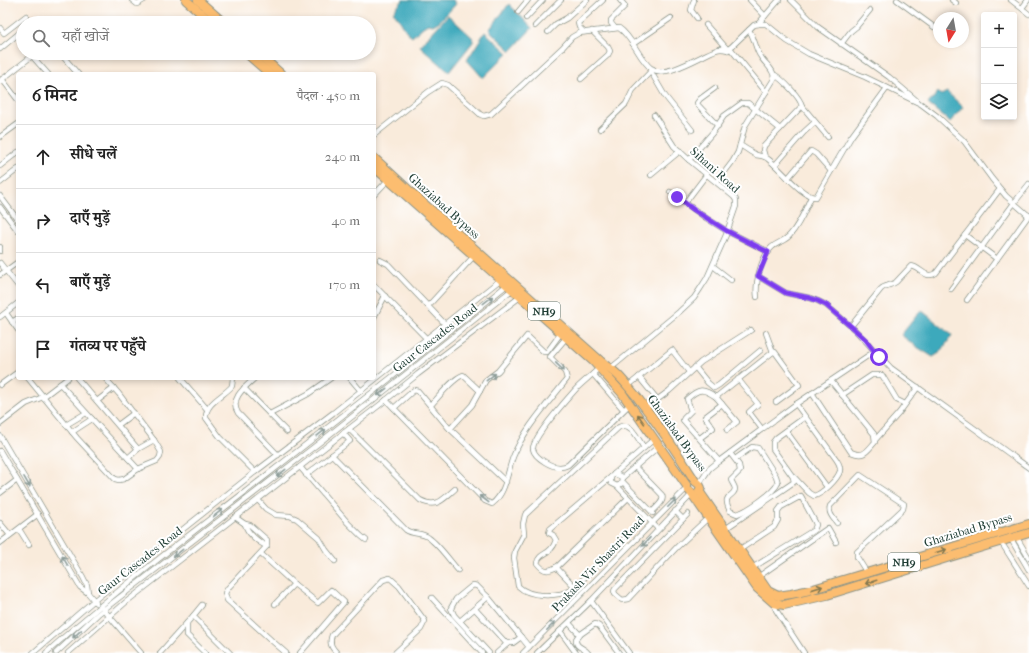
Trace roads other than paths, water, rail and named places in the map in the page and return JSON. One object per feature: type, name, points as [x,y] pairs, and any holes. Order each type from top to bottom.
[{"type":"highway","points":[[186,0],[204,16]]},
{"type":"highway","points":[[198,0],[216,16]]},
{"type":"highway","points":[[254,60],[268,72]]},
{"type":"highway","points":[[266,60],[279,72]]},
{"type":"highway","name":"Ghaziabad Bypass","points":[[376,160],[512,286],[611,368],[628,386],[646,408],[669,441],[709,517],[757,588],[774,603],[784,605],[838,592],[1029,533]]},
{"type":"highway","name":"Ghaziabad Bypass","points":[[376,169],[500,280],[512,286],[520,297],[599,368],[622,393],[626,406],[693,487],[725,529],[768,591],[778,596],[791,594],[847,579],[1029,524]]},
{"type":"highway","points":[[847,579],[850,588]]},
{"type":"highway","points":[[835,582],[838,592]]},
{"type":"street","points":[[132,0],[138,4],[144,0]]},
{"type":"street","points":[[518,12],[528,0]]},
{"type":"street","points":[[526,18],[543,0]]},
{"type":"street","points":[[535,26],[561,0]]},
{"type":"street","points":[[548,32],[556,24],[567,18],[587,0]]},
{"type":"street","points":[[584,32],[578,23],[603,0]]},
{"type":"street","points":[[615,28],[611,23],[611,20],[625,6],[620,0]]},
{"type":"street","points":[[694,0],[691,10],[697,18]]},
{"type":"street","points":[[750,0],[765,16]]},
{"type":"street","points":[[600,129],[626,104],[632,90],[652,71],[668,70],[696,60],[716,50],[729,49],[749,30],[758,24],[779,0]]},
{"type":"street","points":[[791,0],[811,21],[888,77],[937,116],[964,141],[1000,189],[1029,215],[967,300]]},
{"type":"street","points":[[897,0],[933,26]]},
{"type":"street","points":[[1010,0],[1029,14]]},
{"type":"street","points":[[1022,8],[1028,0]]},
{"type":"street","points":[[841,44],[870,10]]},
{"type":"street","points":[[633,44],[671,18]]},
{"type":"street","points":[[0,28],[4,33],[16,24]]},
{"type":"street","points":[[758,24],[766,24],[787,41],[809,54],[921,104]]},
{"type":"street","points":[[706,25],[766,92]]},
{"type":"street","points":[[376,133],[428,92],[442,83],[448,85],[481,115],[488,115],[562,48],[572,37],[584,32],[615,28],[621,30],[633,44],[652,71],[668,100],[692,130]]},
{"type":"street","points":[[749,30],[761,58],[775,75],[783,81],[799,99],[802,106],[828,137]]},
{"type":"street","points":[[581,79],[610,53],[610,49],[592,31]]},
{"type":"street","points":[[0,49],[16,36]]},
{"type":"street","points":[[16,98],[1,80],[26,60]]},
{"type":"street","points":[[38,60],[47,72]]},
{"type":"street","points":[[66,60],[76,72]]},
{"type":"street","points":[[717,182],[738,152],[745,126],[755,108],[774,81],[775,75]]},
{"type":"street","points":[[715,88],[697,103],[718,126]]},
{"type":"street","points":[[740,145],[757,155],[764,157],[811,197],[816,197],[851,137],[887,88]]},
{"type":"street","points":[[689,160],[718,126],[724,116],[742,103],[748,103],[780,129]]},
{"type":"street","points":[[764,157],[764,146],[802,106]]},
{"type":"street","name":"Sihani Road","points":[[611,368],[689,303],[707,278],[713,266],[736,206],[736,200],[717,182],[689,160],[668,139],[654,115]]},
{"type":"street","points":[[775,165],[804,132],[815,122]]},
{"type":"street","points":[[0,137],[16,125]]},
{"type":"street","points":[[651,175],[680,151]]},
{"type":"street","points":[[788,178],[811,151],[816,154],[831,171]]},
{"type":"street","points":[[0,166],[16,154]]},
{"type":"street","points":[[0,183],[16,171]]},
{"type":"street","points":[[685,204],[707,174]]},
{"type":"street","points":[[376,193],[388,180]]},
{"type":"street","points":[[951,289],[1029,184]]},
{"type":"street","points":[[851,326],[883,287],[893,285],[911,266],[915,266],[927,276],[931,276],[936,273],[1000,189]]},
{"type":"street","points":[[670,192],[685,204],[727,231],[768,252]]},
{"type":"street","points":[[0,196],[16,217]]},
{"type":"street","points":[[757,297],[756,291],[758,276],[768,252],[786,239],[794,230],[801,221],[811,197]]},
{"type":"street","points":[[0,207],[16,228]]},
{"type":"street","points":[[965,235],[997,259]]},
{"type":"street","points":[[428,306],[474,256]]},
{"type":"street","points":[[380,260],[388,264],[445,324]]},
{"type":"street","points":[[0,263],[16,283]]},
{"type":"street","points":[[0,275],[16,263]]},
{"type":"street","points":[[713,266],[731,280]]},
{"type":"street","points":[[758,276],[786,293],[818,301],[826,305],[866,340],[891,368],[1029,468]]},
{"type":"street","points":[[376,379],[500,280]]},
{"type":"street","name":"Gaur Cascades Road","points":[[46,653],[99,606],[203,524],[409,362],[512,286]]},
{"type":"street","name":"Gaur Cascades Road","points":[[56,653],[104,610],[413,368],[512,286]]},
{"type":"street","points":[[376,287],[426,338]]},
{"type":"street","points":[[376,313],[385,296]]},
{"type":"street","points":[[68,653],[142,589],[418,374],[520,297]]},
{"type":"street","points":[[0,317],[16,305]]},
{"type":"street","points":[[6,313],[16,327]]},
{"type":"street","points":[[12,322],[16,319]]},
{"type":"street","points":[[646,408],[695,367],[751,330]]},
{"type":"street","points":[[766,333],[773,352],[775,352],[799,385],[776,402]]},
{"type":"street","points":[[386,400],[485,501],[492,504],[501,494],[513,457],[524,434],[567,379],[565,372],[527,336],[498,371],[486,380],[472,405],[450,428]]},
{"type":"street","points":[[545,352],[547,352],[564,336]]},
{"type":"street","points":[[550,357],[564,336]]},
{"type":"street","points":[[628,386],[672,350],[689,372]]},
{"type":"street","points":[[695,367],[714,388],[719,386],[761,350]]},
{"type":"street","points":[[693,487],[709,469],[719,461],[796,404],[875,351]]},
{"type":"street","points":[[716,397],[738,378],[773,352]]},
{"type":"street","points":[[405,356],[409,362]]},
{"type":"street","points":[[413,368],[418,374]]},
{"type":"street","points":[[593,374],[626,406],[568,465],[556,467],[551,465],[537,456],[533,449],[534,444],[537,438],[568,399],[593,374],[599,368]]},
{"type":"street","points":[[0,385],[16,373]]},
{"type":"street","points":[[431,406],[459,376],[463,375],[480,391]]},
{"type":"street","points":[[842,394],[872,375],[882,375],[898,400],[905,404]]},
{"type":"street","points":[[639,377],[657,400]]},
{"type":"street","points":[[738,378],[758,404],[749,412],[762,429]]},
{"type":"street","points":[[30,380],[72,432],[115,479],[119,480],[124,479],[138,469],[157,461],[161,452],[134,413],[107,380]]},
{"type":"street","points":[[0,424],[26,404],[43,397],[65,380]]},
{"type":"street","points":[[79,380],[138,449]]},
{"type":"street","points":[[182,380],[207,409]]},
{"type":"street","points":[[233,380],[232,386],[207,409],[206,418],[223,440],[255,472]]},
{"type":"street","points":[[253,380],[244,388],[236,400],[235,409],[278,455]]},
{"type":"street","points":[[270,414],[308,394],[328,380]]},
{"type":"street","points":[[352,380],[361,391]]},
{"type":"street","points":[[33,653],[94,600],[255,472],[304,436],[375,380]]},
{"type":"street","points":[[831,381],[872,431],[876,439]]},
{"type":"street","points":[[60,384],[138,469]]},
{"type":"street","points":[[812,393],[851,452],[860,455],[864,454],[876,442],[876,439],[890,424],[918,387]]},
{"type":"street","points":[[97,401],[114,388]]},
{"type":"street","points":[[244,388],[287,432]]},
{"type":"street","points":[[394,408],[414,390],[418,390],[450,428],[506,482]]},
{"type":"street","points":[[719,461],[683,420],[691,411],[687,399],[697,391],[706,390],[716,397],[737,422],[727,430]]},
{"type":"street","points":[[700,438],[713,428],[705,417],[722,404]]},
{"type":"street","points":[[796,404],[839,464],[839,473],[828,487],[818,495],[813,496],[793,477],[772,446],[774,440],[805,417]]},
{"type":"street","points":[[66,425],[86,413]]},
{"type":"street","points":[[118,425],[134,413]]},
{"type":"street","points":[[72,432],[92,419]]},
{"type":"street","points":[[644,448],[632,429],[628,426],[619,427],[525,515],[523,524],[524,534],[515,551],[515,572],[518,586],[527,593],[539,595],[567,593],[575,587],[646,517]]},
{"type":"street","points":[[349,429],[420,500],[428,504],[440,502],[455,489]]},
{"type":"street","points":[[786,431],[828,487]]},
{"type":"street","points":[[306,475],[350,441],[343,433]]},
{"type":"street","points":[[0,436],[83,577],[87,585],[88,592]]},
{"type":"street","points":[[304,436],[308,442]]},
{"type":"street","points":[[628,498],[556,568],[548,570],[541,569],[537,562],[539,557],[551,550],[556,540],[550,533],[550,529],[654,439]]},
{"type":"street","points":[[128,458],[138,449],[154,440]]},
{"type":"street","points":[[318,443],[323,449]]},
{"type":"street","points":[[617,486],[635,467],[659,446]]},
{"type":"street","points":[[730,453],[739,465],[740,471],[731,480],[735,488],[727,498],[727,502],[730,511],[737,514],[742,513],[773,490],[778,483],[776,476],[758,448],[752,447],[735,459]]},
{"type":"street","points":[[0,451],[80,587],[88,592],[141,653]]},
{"type":"street","points":[[332,455],[406,530],[413,533],[422,534],[429,538],[458,570]]},
{"type":"street","points":[[12,471],[18,467]]},
{"type":"street","points":[[300,467],[348,523],[366,540]]},
{"type":"street","points":[[635,467],[663,498],[652,512]]},
{"type":"street","points":[[837,523],[831,516],[829,510],[830,506],[860,475],[904,504],[903,509],[857,552],[857,557],[867,573]]},
{"type":"street","points":[[613,476],[620,476],[662,524]]},
{"type":"street","points":[[613,476],[611,483],[617,486],[658,529]]},
{"type":"street","points":[[725,529],[792,484],[794,482],[793,477]]},
{"type":"street","points":[[0,493],[17,480]]},
{"type":"street","name":"Prakash Vir Shastri Road","points":[[539,652],[591,601],[675,511],[693,487]]},
{"type":"street","name":"Prakash Vir Shastri Road","points":[[523,653],[657,518],[693,487]]},
{"type":"street","points":[[249,489],[253,494]]},
{"type":"street","points":[[739,550],[774,527],[778,520],[778,511],[800,496],[815,522],[816,525],[814,530],[752,568]]},
{"type":"street","points":[[258,500],[266,509],[276,515],[290,516],[297,519],[319,538],[335,561]]},
{"type":"street","points":[[675,511],[683,519]]},
{"type":"street","points":[[0,543],[38,514]]},
{"type":"street","points":[[688,514],[615,589],[614,593],[622,600],[628,599],[677,547],[709,517]]},
{"type":"street","points":[[198,517],[203,524]]},
{"type":"street","points":[[235,517],[245,524],[246,528],[262,544],[267,546],[232,584],[225,593],[225,596],[227,600],[286,653]]},
{"type":"street","points":[[0,524],[10,535]]},
{"type":"street","points":[[758,577],[828,528],[836,542]]},
{"type":"street","points":[[19,529],[29,545]]},
{"type":"street","points":[[1014,538],[1029,558]]},
{"type":"street","points":[[1014,538],[1029,570]]},
{"type":"street","points":[[1001,542],[1029,586]]},
{"type":"street","points":[[261,554],[294,584],[318,603],[331,590],[344,602],[300,653]]},
{"type":"street","points":[[556,568],[575,587]]},
{"type":"street","points":[[337,653],[330,645],[332,635],[383,580],[390,578],[399,586],[425,621],[421,628],[396,653]]},
{"type":"street","points":[[274,604],[294,584]]},
{"type":"street","points":[[489,653],[454,615],[451,608],[456,599],[474,585],[488,597],[529,647]]},
{"type":"street","points":[[460,621],[488,597]]},
{"type":"street","points":[[432,598],[482,653]]},
{"type":"street","points":[[591,601],[629,653]]},
{"type":"street","points":[[774,603],[776,610],[804,653]]},
{"type":"street","points":[[160,653],[202,604]]},
{"type":"street","points":[[475,609],[507,644]]},
{"type":"street","points":[[193,616],[230,653]]},
{"type":"street","points":[[569,622],[580,635]]},
{"type":"street","points":[[187,623],[187,635],[205,653]]},
{"type":"street","points":[[588,653],[586,650],[580,648],[576,642],[576,639],[594,624],[597,625],[618,653]]},
{"type":"street","points":[[560,631],[576,653]]},
{"type":"street","points":[[497,653],[507,644],[513,643],[521,637]]},
{"type":"street","points":[[534,643],[539,652]]},
{"type":"water","points":[[403,0],[453,0],[456,4],[440,21],[433,25],[428,24],[412,37],[393,12]]},
{"type":"water","points":[[509,4],[532,28],[511,51],[489,30]]},
{"type":"water","points":[[448,15],[473,38],[473,42],[449,72],[420,46]]},
{"type":"water","points":[[485,32],[508,53],[483,78],[467,60]]},
{"type":"water","points":[[938,92],[941,95],[947,92],[963,107],[950,122],[928,104]]},
{"type":"water","points":[[921,310],[952,335],[941,352],[933,357],[901,335]]}]
